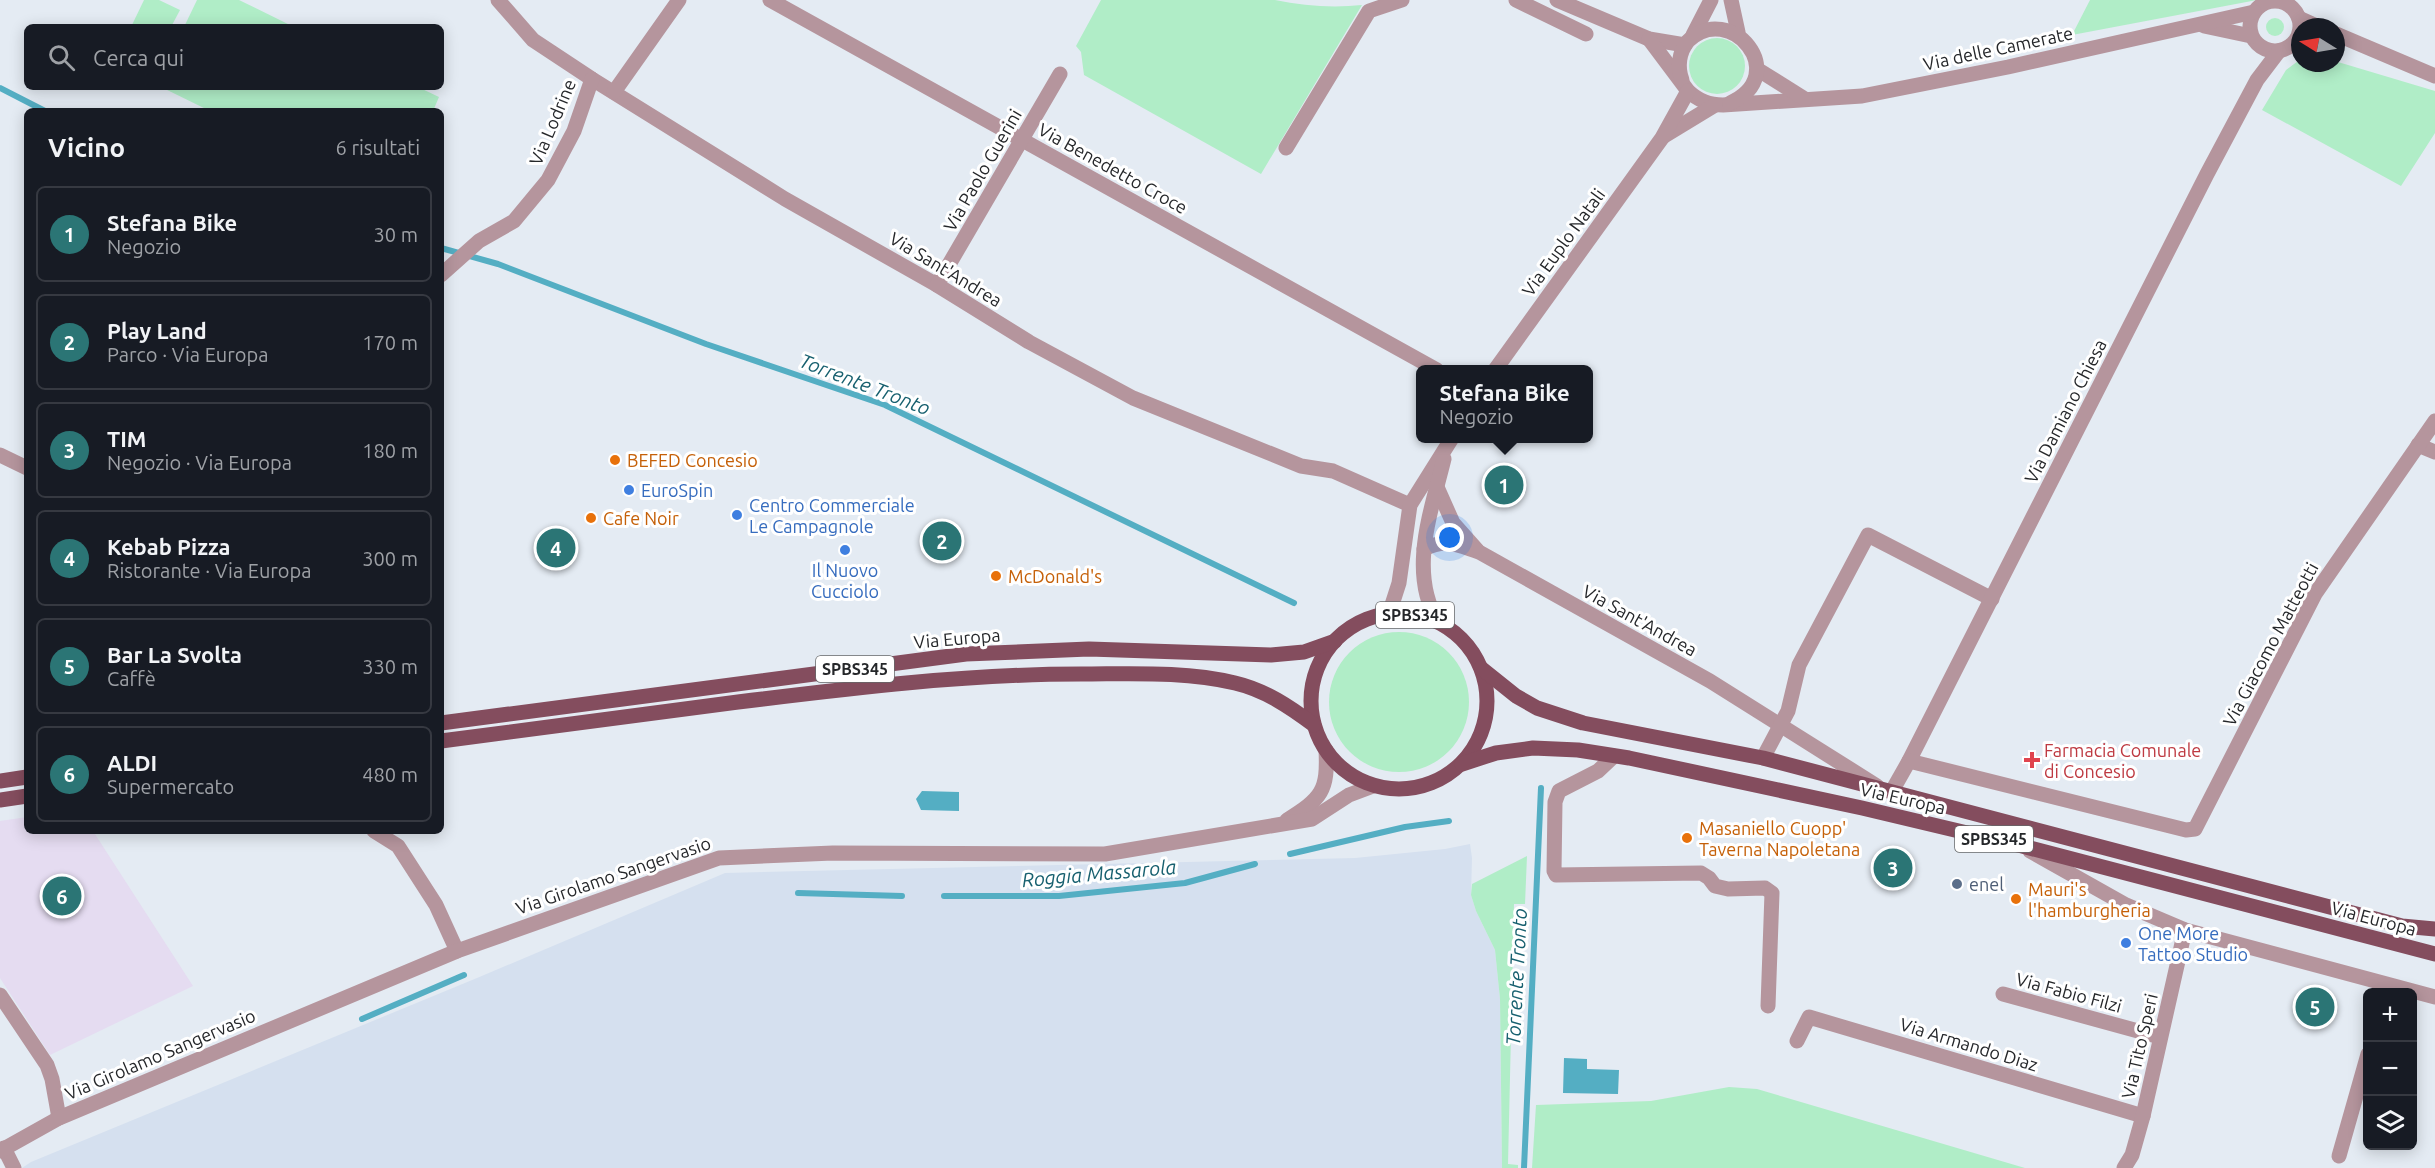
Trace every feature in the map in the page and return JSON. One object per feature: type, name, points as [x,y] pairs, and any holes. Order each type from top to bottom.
[{"type":"main road","name":"Via Europa","points":[[444,723],[966,654],[1089,649],[1271,655],[1304,652],[1335,641],[1360,622],[1389,614],[1415,614],[1438,622],[1464,641],[1480,668],[1486,684],[1486,719],[1472,750],[1462,764],[1449,774],[1420,787],[1397,789],[1373,786],[1355,777],[1339,765],[1326,750],[1314,725],[1312,703],[1314,680],[1319,666],[1335,641]]},
{"type":"main road","name":"Via Europa","points":[[1480,668],[1516,696],[1551,714],[1583,723],[1763,758],[2402,926],[2435,929]]},
{"type":"main road","name":"SPBS345","points":[[444,741],[819,692],[941,679],[1040,674],[1168,675],[1211,678],[1237,683],[1265,693],[1314,725]]},
{"type":"main road","name":"Via Europa","points":[[1462,764],[1496,753],[1533,748],[1578,750],[1614,756],[1862,808],[2022,846],[2435,954]]},
{"type":"main road","points":[[0,781],[24,777]]},
{"type":"main road","points":[[0,800],[24,796]]},
{"type":"street","name":"Via Sant'Andrea","points":[[498,0],[533,40],[592,79],[785,199],[937,285],[1029,342],[1132,398],[1300,466],[1333,471],[1410,505]]},
{"type":"street","points":[[614,92],[679,0]]},
{"type":"street","name":"Via Benedetto Croce","points":[[770,0],[1430,365]]},
{"type":"street","points":[[1286,148],[1368,6],[1402,0]]},
{"type":"street","points":[[1516,0],[1586,34]]},
{"type":"street","points":[[1557,0],[1649,39],[1689,40],[1707,28],[1715,27],[1738,32],[1753,48],[1757,69],[1751,86],[1739,99],[1723,104],[1705,103],[1685,87],[1649,39]]},
{"type":"street","points":[[1685,87],[1679,64],[1711,0]]},
{"type":"street","points":[[1731,0],[1738,32]]},
{"type":"street","name":"Via delle Camerate","points":[[1723,104],[1862,96],[2254,12],[2261,5],[2271,1],[2290,6],[2299,18]]},
{"type":"street","points":[[2254,12],[2250,24],[2255,41]]},
{"type":"street","name":"Via delle Camerate","points":[[2198,24],[2255,41],[2270,51],[2279,51]]},
{"type":"street","points":[[2345,38],[2435,76]]},
{"type":"street","name":"Via Damiano Chiesa","points":[[2255,41],[2258,80]]},
{"type":"street","points":[[2345,43],[2356,43]]},
{"type":"street","points":[[2279,51],[2291,46]]},
{"type":"street","name":"Via Damiano Chiesa","points":[[1909,761],[2258,80],[2279,51]]},
{"type":"street","points":[[1757,69],[1805,99]]},
{"type":"street","name":"Via Paolo Guerini","points":[[937,285],[1060,74]]},
{"type":"street","name":"Via Lodrine","points":[[444,272],[479,241],[514,221],[548,180],[574,131],[592,79]]},
{"type":"street","name":"Via Euplo Natali","points":[[1498,365],[1662,138],[1685,87]]},
{"type":"street","name":"Via Euplo Natali","points":[[1662,138],[1723,104]]},
{"type":"street","name":"Via Giacomo Matteotti","points":[[2190,830],[2197,826],[2315,594],[2435,420]]},
{"type":"street","points":[[1389,614],[1399,583],[1410,505],[1449,443]]},
{"type":"street","points":[[1438,622],[1429,607],[1424,588],[1424,549],[1437,487],[1450,443]]},
{"type":"street","points":[[2418,445],[2435,452]]},
{"type":"street","points":[[0,455],[24,467]]},
{"type":"street","name":"Via Sant'Andrea","points":[[1437,487],[1453,523],[1479,552]]},
{"type":"street","points":[[1763,758],[1788,711],[1799,665],[1868,535],[1992,599]]},
{"type":"street","name":"Via Sant'Andrea","points":[[1424,549],[1436,543],[1448,542],[1479,552],[1710,681],[1886,789]]},
{"type":"street","name":"Via Girolamo Sangervasio","points":[[1282,824],[1320,796],[1327,774],[1326,750]]},
{"type":"street","points":[[1614,756],[1598,771],[1559,790],[1555,802],[1554,871],[1556,875],[1701,873],[1709,878],[1714,886],[1728,889],[1765,888],[1772,893],[1768,1006]]},
{"type":"street","name":"Via Europa","points":[[1886,789],[1909,761],[2190,830]]},
{"type":"street","name":"Via Girolamo Sangervasio","points":[[2,1150],[59,1118],[457,951],[719,858],[833,853],[1105,854],[1312,819],[1349,795],[1373,786]]},
{"type":"street","points":[[379,834],[398,846],[436,905],[457,951]]},
{"type":"street","points":[[2022,846],[2126,905],[2185,930],[2383,988]]},
{"type":"street","name":"Via Tito Speri","points":[[2124,1168],[2132,1155],[2143,1116],[2185,930]]},
{"type":"street","name":"Via Fabio Filzi","points":[[2002,994],[2160,1037]]},
{"type":"street","points":[[2417,994],[2435,997]]},
{"type":"street","points":[[0,995],[47,1065],[59,1118]]},
{"type":"street","name":"Via Armando Diaz","points":[[1797,1041],[1809,1017],[2143,1116]]},
{"type":"street","points":[[2339,1156],[2363,1069]]},
{"type":"street","points":[[2,1150],[14,1168]]},
{"type":"shaded area","points":[[24,817],[24,834],[95,834],[193,986],[50,1055],[0,978],[0,821]]},
{"type":"shaded area","points":[[1470,844],[1471,895],[1476,911],[1495,950],[1500,999],[1502,1168],[22,1168],[31,1162],[725,873],[1355,858],[1445,849]]},
{"type":"green space","points":[[144,0],[159,0],[180,10],[173,24],[132,24]]},
{"type":"green space","points":[[197,0],[239,0],[288,24],[185,24]]},
{"type":"green space","points":[[1101,0],[1275,0],[1318,6],[1362,5],[1261,174],[1084,75],[1081,52],[1076,46]]},
{"type":"green space","points":[[2090,0],[2257,0],[2072,35]]},
{"type":"green space","points":[[2271,18],[2279,18],[2284,23],[2282,34],[2271,36],[2266,31],[2266,23]]},
{"type":"green space","points":[[1711,38],[1723,38],[1733,42],[1741,50],[1745,66],[1741,82],[1733,90],[1723,94],[1711,94],[1701,90],[1693,82],[1689,72],[1689,60],[1693,50],[1701,42]]},
{"type":"green space","points":[[2345,64],[2435,91],[2435,133],[2401,186],[2262,110],[2286,70],[2291,66],[2291,72],[2345,72]]},
{"type":"green space","points":[[167,90],[424,90],[439,97],[434,108],[204,108]]},
{"type":"green space","points":[[940,531],[950,536],[944,550],[933,545]]},
{"type":"green space","points":[[1399,632],[1426,638],[1438,644],[1448,653],[1457,663],[1463,675],[1469,702],[1463,729],[1457,741],[1448,751],[1438,760],[1426,766],[1399,772],[1372,766],[1360,760],[1350,751],[1341,741],[1335,729],[1329,702],[1335,675],[1341,663],[1350,653],[1360,644],[1372,638]]},
{"type":"green space","points":[[1527,856],[1525,904],[1514,904],[1508,1164],[1518,1165],[1518,1168],[1502,1168],[1500,999],[1495,950],[1476,911],[1471,895],[1472,884]]},
{"type":"green space","points":[[1729,1087],[1757,1089],[2025,1168],[1532,1168],[1536,1105],[1651,1101]]},
{"type":"water","points":[[922,791],[959,792],[959,811],[921,810],[916,799]]},
{"type":"water","points":[[1564,1058],[1587,1059],[1587,1069],[1619,1070],[1618,1094],[1563,1093]]},
{"type":"waterway","name":"Torrente Tronto","points":[[0,88],[39,108]]},
{"type":"waterway","name":"Torrente Tronto","points":[[444,249],[498,264],[706,344],[885,405],[1294,603]]},
{"type":"waterway","name":"Torrente Tronto","points":[[1524,1168],[1541,788]]},
{"type":"waterway","name":"Roggia Massarola","points":[[1290,854],[1405,827],[1449,821]]},
{"type":"waterway","name":"Roggia Massarola","points":[[944,896],[1059,896],[1185,883],[1255,864]]},
{"type":"waterway","name":"Roggia Massarola","points":[[798,893],[902,896]]},
{"type":"waterway","name":"Roggia Massarola","points":[[362,1019],[464,975]]},
{"type":"place","name":"BEFED Concesio","points":[[615,460]]},
{"type":"place","name":"Stefana Bike","points":[[1504,485]]},
{"type":"place","name":"EuroSpin","points":[[629,490]]},
{"type":"place","name":"Centro Commerciale Le Campagnole","points":[[737,515]]},
{"type":"place","name":"Cafe Noir","points":[[591,518]]},
{"type":"place","name":"Play Land","points":[[942,541]]},
{"type":"place","name":"Kebab Pizza","points":[[556,548]]},
{"type":"place","name":"Il Nuovo Cucciolo","points":[[845,550]]},
{"type":"place","name":"McDonald's","points":[[996,576]]},
{"type":"place","name":"Farmacia Comunale di Concesio","points":[[2032,760]]},
{"type":"place","name":"Masaniello Cuopp' Taverna Napoletana","points":[[1687,838]]},
{"type":"place","name":"TIM","points":[[1893,868]]},
{"type":"place","name":"enel","points":[[1957,884]]},
{"type":"place","name":"ALDI","points":[[62,896]]},
{"type":"place","name":"Mauri's l'hamburgheria","points":[[2016,899]]},
{"type":"place","name":"One More Tattoo Studio","points":[[2126,943]]},
{"type":"place","name":"Bar La Svolta","points":[[2315,1007]]}]
